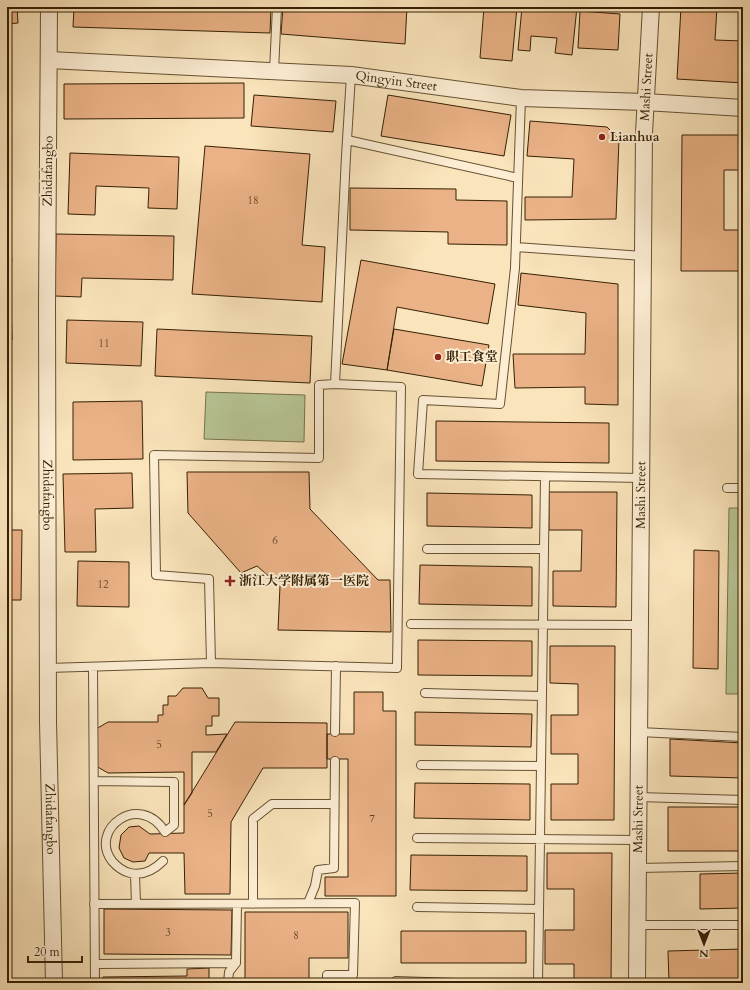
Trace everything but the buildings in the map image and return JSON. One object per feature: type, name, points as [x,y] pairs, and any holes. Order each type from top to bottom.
[{"type":"street","name":"Zhidafangbo","points":[[49,7],[47,297],[48,668],[54,983]]},
{"type":"street","name":"Mashi Street","points":[[637,983],[645,102],[651,7]]},
{"type":"street","name":"Qingyin Street","points":[[49,60],[351,75],[521,98],[645,102],[743,108]]},
{"type":"lane","points":[[274,71],[277,7]]},
{"type":"lane","points":[[335,384],[351,75]]},
{"type":"lane","points":[[521,98],[515,268],[500,404],[423,400],[418,474],[641,478]]},
{"type":"lane","points":[[347,140],[518,178]]},
{"type":"lane","points":[[516,247],[643,256]]},
{"type":"lane","points":[[48,668],[211,663],[397,668],[401,387],[335,384],[319,385],[319,458],[154,455],[156,575],[209,579],[211,663]]},
{"type":"lane","points":[[538,983],[545,477]]},
{"type":"lane","points":[[727,488],[743,488]]},
{"type":"lane","points":[[427,549],[544,549]]},
{"type":"lane","points":[[411,624],[640,625]]},
{"type":"lane","points":[[335,732],[336,666]]},
{"type":"lane","points":[[92,667],[95,983]]},
{"type":"lane","points":[[425,693],[542,696]]},
{"type":"lane","points":[[639,732],[743,737]]},
{"type":"lane","points":[[308,903],[318,870],[334,868],[335,761]]},
{"type":"lane","points":[[421,765],[541,766]]},
{"type":"lane","points":[[94,781],[174,782],[174,825],[165,832],[160,823],[148,816],[133,813],[124,816],[116,822],[110,830],[107,839],[107,849],[110,858],[125,872],[135,874],[150,871],[162,862]]},
{"type":"lane","points":[[638,797],[743,800]]},
{"type":"lane","points":[[253,904],[253,819],[272,804],[334,804]]},
{"type":"lane","points":[[417,838],[638,840]]},
{"type":"lane","points":[[94,849],[107,849]]},
{"type":"lane","points":[[638,868],[743,866]]},
{"type":"lane","points":[[135,874],[136,904]]},
{"type":"lane","points":[[94,904],[355,903],[353,975],[327,975],[327,983]]},
{"type":"lane","points":[[228,983],[229,972],[236,963],[237,904]]},
{"type":"lane","points":[[417,908],[539,909]]},
{"type":"lane","points":[[637,925],[743,926]]},
{"type":"lane","points":[[95,964],[236,963]]},
{"type":"lane","points":[[396,981],[456,983]]},
{"type":"green space","points":[[206,392],[305,395],[304,442],[204,439]]},
{"type":"green space","points":[[729,508],[743,508],[743,694],[726,694]]},
{"type":"place","name":"Lianhua","points":[[602,137]]},
{"type":"place","name":"职工食堂","points":[[438,357]]},
{"type":"place","name":"浙江大学附属第一医院","points":[[230,581]]}]
